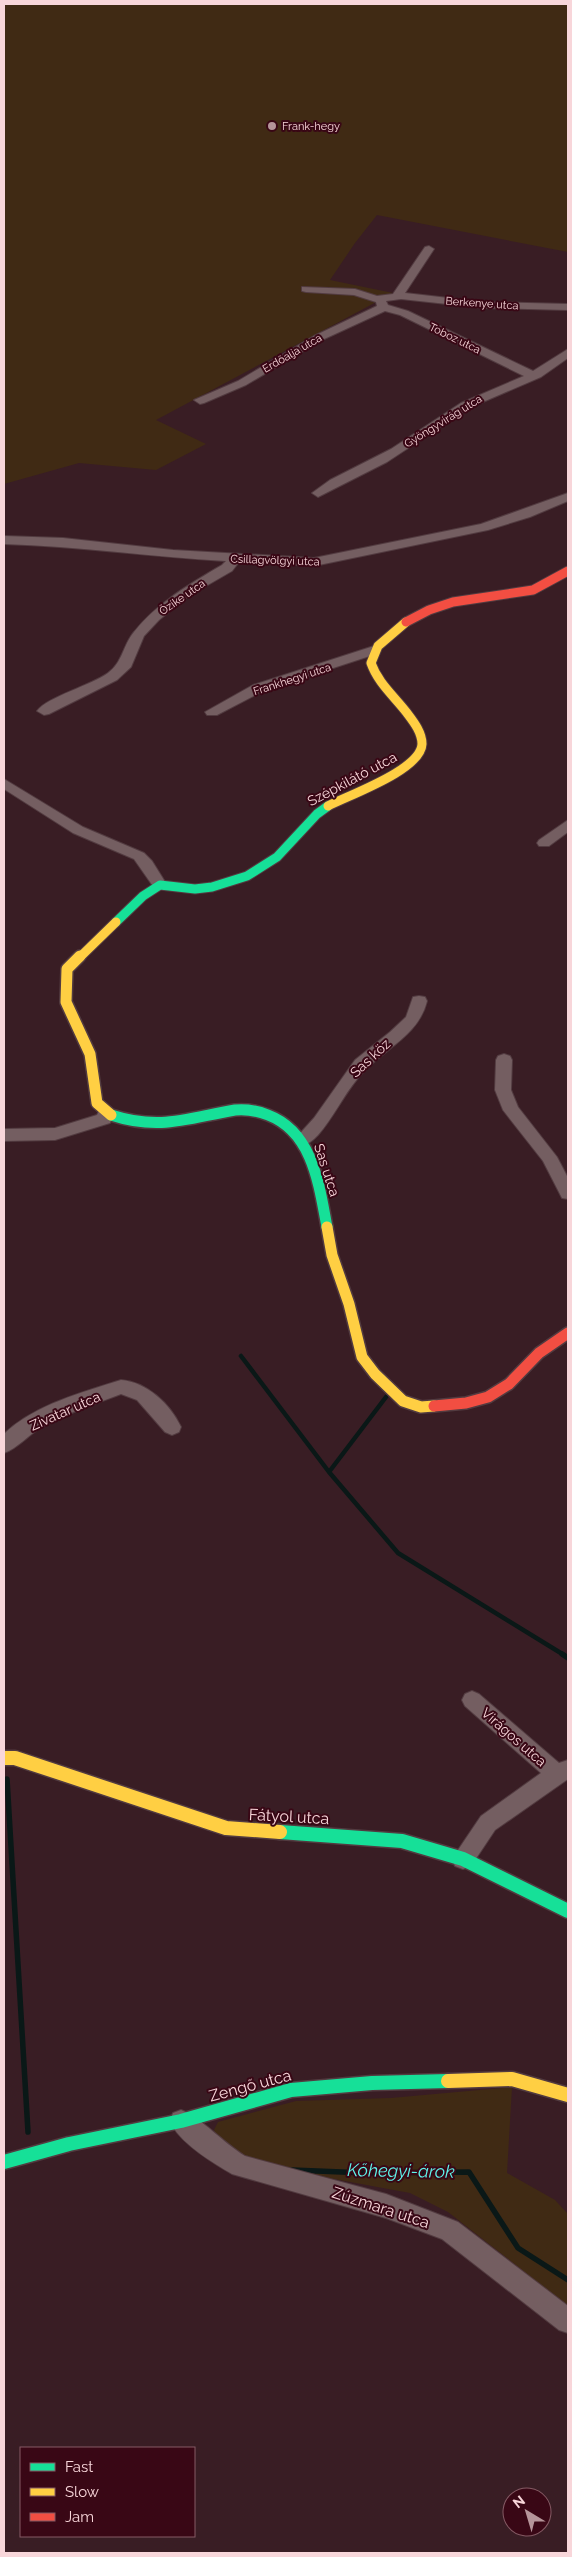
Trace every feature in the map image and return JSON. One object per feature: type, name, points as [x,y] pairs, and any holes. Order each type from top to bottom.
[{"type":"street","points":[[397,296],[419,266],[428,249]]},
{"type":"street","name":"Toboz utca","points":[[306,289],[355,292],[404,313],[533,376]]},
{"type":"street","name":"Berkenye utca","points":[[382,303],[397,296],[484,305],[568,307]]},
{"type":"street","name":"Erdőalja utca","points":[[200,400],[242,382],[318,338],[377,312],[382,303]]},
{"type":"street","name":"Gyöngyvirág utca","points":[[318,493],[342,477],[383,459],[471,402],[533,376],[555,364],[568,352]]},
{"type":"street","name":"Csillagvölgyi utca","points":[[8,540],[63,542],[234,559],[305,562],[339,559],[497,523],[568,497]]},
{"type":"street","points":[[4,553],[11,547],[8,540]]},
{"type":"street","name":"Őzike utca","points":[[44,711],[112,677],[126,664],[138,635],[154,617],[182,594],[227,568],[234,559]]},
{"type":"street","points":[[374,650],[405,622],[428,610],[461,599],[529,592],[544,586],[568,572]]},
{"type":"street","name":"Frankhegyi utca","points":[[212,712],[258,688],[374,650]]},
{"type":"street","name":"Szépkilátó utca","points":[[160,885],[172,891],[190,892],[215,888],[232,881],[280,854],[290,845],[305,823],[322,809],[412,764],[422,746],[419,731],[405,710],[376,677],[371,663],[374,650]]},
{"type":"street","points":[[4,783],[78,830],[139,856],[147,864],[160,885],[143,896],[67,969],[63,983],[64,1001],[92,1057],[94,1091],[98,1104],[106,1113],[104,1119],[55,1134],[4,1136]]},
{"type":"street","points":[[544,842],[568,825]]},
{"type":"street","name":"Sas köz","points":[[302,1140],[327,1115],[348,1078],[372,1053],[404,1028],[418,1009],[419,1001]]},
{"type":"street","points":[[504,1060],[503,1090],[511,1110],[548,1157],[568,1193]]},
{"type":"street","name":"Sas utca","points":[[106,1113],[138,1123],[168,1125],[239,1110],[279,1120],[293,1129],[302,1140],[322,1200],[332,1255],[349,1304],[362,1357],[374,1374],[403,1401],[421,1407],[466,1403],[488,1397],[508,1384],[539,1353],[568,1333]]},
{"type":"street","name":"Zivatar utca","points":[[4,1445],[12,1436],[56,1413],[121,1387],[131,1387],[142,1394],[172,1427]]},
{"type":"street","name":"Virágos utca","points":[[472,1700],[562,1771]]},
{"type":"street","name":"Fátyol utca","points":[[7,1755],[226,1828],[402,1841],[463,1858],[568,1911]]},
{"type":"street","points":[[463,1858],[488,1822],[562,1771]]},
{"type":"street","name":"Zengő utca","points":[[4,2162],[69,2144],[181,2121],[291,2090],[372,2083],[512,2079],[568,2095]]},
{"type":"street","name":"Zúzmara utca","points":[[181,2121],[218,2153],[240,2166],[386,2206],[450,2230],[568,2320]]},
{"type":"shaded area","points":[[4,4],[568,4],[568,252],[377,215],[330,280],[393,293],[156,420],[206,444],[156,470],[79,463],[4,484]]},
{"type":"shaded area","points":[[512,2087],[507,2173],[555,2200],[568,2214],[568,2306],[448,2212],[410,2193],[242,2162],[220,2144],[214,2130],[218,2122],[296,2101],[391,2098]]},
{"type":"waterway","points":[[241,1356],[329,1472]]},
{"type":"waterway","points":[[329,1472],[386,1397]]},
{"type":"waterway","points":[[329,1472],[398,1553],[564,1655]]},
{"type":"waterway","points":[[562,1654],[568,1658]]},
{"type":"waterway","points":[[7,1779],[28,2132]]},
{"type":"waterway","name":"Kőhegyi-árok","points":[[292,2170],[367,2173],[469,2172],[518,2248],[568,2280]]},
{"type":"traffic: fast","points":[[116,922],[143,896],[160,885],[177,889],[195,889],[230,883],[247,876],[277,857],[312,819],[328,806]]},
{"type":"traffic: fast","points":[[111,1115],[147,1123],[171,1123],[230,1111],[247,1110],[256,1111],[282,1121],[301,1139],[310,1158],[327,1227]]},
{"type":"traffic: fast","points":[[280,1832],[402,1841],[463,1859],[568,1911]]},
{"type":"traffic: fast","points":[[4,2162],[69,2144],[181,2121],[291,2090],[372,2083],[448,2081]]},
{"type":"traffic: slow","points":[[328,806],[409,764],[418,755],[422,746],[419,732],[406,712],[381,684],[371,663],[378,646],[406,622]]},
{"type":"traffic: slow","points":[[111,1115],[97,1103],[90,1054],[66,1002],[65,982],[67,969],[116,922]]},
{"type":"traffic: slow","points":[[327,1227],[332,1255],[349,1304],[362,1357],[375,1374],[403,1401],[421,1407],[434,1406]]},
{"type":"traffic: slow","points":[[4,1758],[15,1758],[226,1828],[280,1832]]},
{"type":"traffic: slow","points":[[448,2081],[512,2079],[568,2095]]},
{"type":"traffic: jam","points":[[406,622],[429,610],[453,602],[533,590],[568,571]]},
{"type":"traffic: jam","points":[[434,1406],[466,1403],[488,1397],[509,1384],[539,1353],[568,1333]]},
{"type":"place","name":"Frank-hegy","points":[[272,126]]}]
